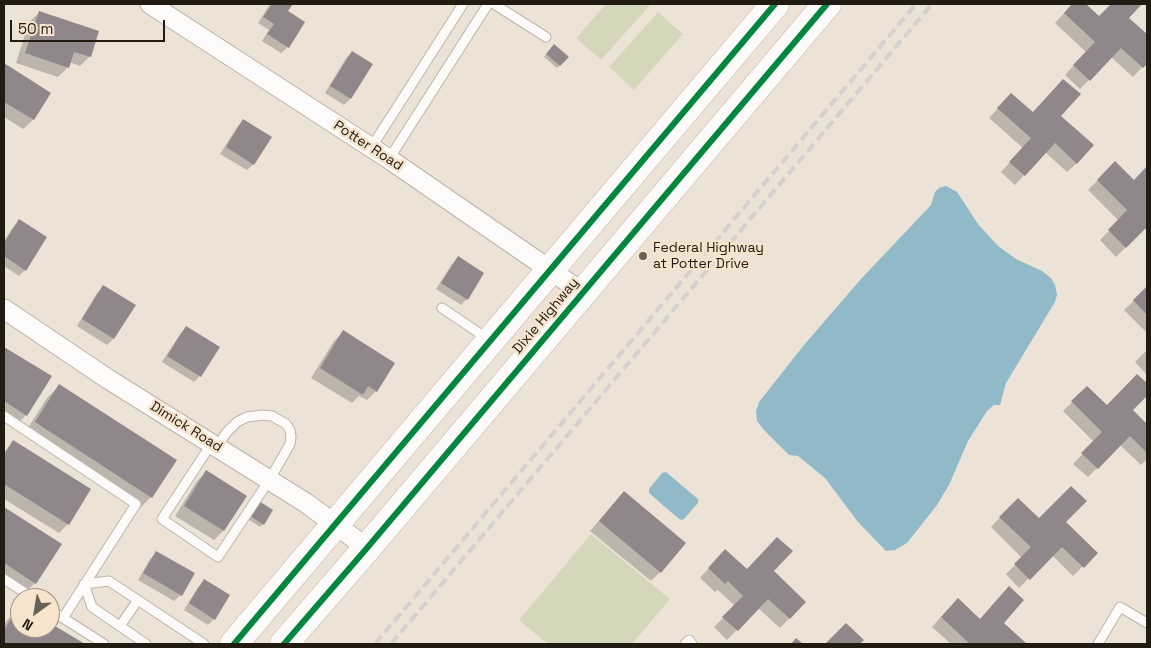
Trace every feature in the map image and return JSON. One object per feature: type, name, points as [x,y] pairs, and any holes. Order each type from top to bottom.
[{"type":"main road","name":"Dixie Highway","points":[[234,644],[776,4]]},
{"type":"main road","name":"Dixie Highway","points":[[284,644],[827,4]]},
{"type":"street","name":"Potter Road","points":[[150,4],[389,159],[582,292]]},
{"type":"street","name":"Dimick Road","points":[[4,309],[108,379],[270,479],[336,524],[367,548]]},
{"type":"lane","points":[[371,148],[463,4]]},
{"type":"lane","points":[[389,159],[488,4]]},
{"type":"lane","points":[[494,4],[546,37]]},
{"type":"lane","points":[[442,308],[490,341]]},
{"type":"lane","points":[[4,416],[136,504],[63,618]]},
{"type":"lane","points":[[272,416],[286,424],[290,430],[290,444],[270,479],[218,557],[162,519],[215,445],[237,422],[247,417],[272,416]]},
{"type":"lane","points":[[4,579],[18,588]]},
{"type":"lane","points":[[84,584],[109,581],[204,644]]},
{"type":"lane","points":[[84,584],[92,607],[146,644]]},
{"type":"lane","points":[[120,626],[138,600]]},
{"type":"lane","points":[[1098,644],[1120,608],[1147,623]]},
{"type":"lane","points":[[60,616],[104,644]]},
{"type":"lane","points":[[685,644],[689,640],[692,644]]},
{"type":"green space","points":[[606,4],[650,5],[601,60],[576,38]]},
{"type":"green space","points":[[658,12],[683,34],[634,90],[609,67]]},
{"type":"green space","points":[[591,534],[670,599],[632,644],[548,644],[519,620]]},
{"type":"water","points":[[946,186],[957,192],[978,224],[998,246],[1016,259],[1042,271],[1051,278],[1057,295],[1055,302],[1006,383],[1000,405],[994,405],[987,411],[968,441],[949,485],[937,505],[907,543],[895,550],[886,551],[858,522],[825,478],[798,456],[789,455],[763,429],[757,421],[756,411],[759,402],[804,345],[861,279],[931,205],[935,192],[939,188]]},
{"type":"water","points":[[666,472],[698,499],[698,503],[683,520],[679,519],[649,493],[649,489],[662,473]]},
{"type":"building","points":[[272,4],[293,4],[288,11],[305,22],[289,48],[267,34],[274,24],[263,17]]},
{"type":"building","points":[[1072,4],[1086,4],[1099,16],[1111,4],[1142,4],[1129,18],[1147,34],[1147,64],[1143,68],[1121,48],[1090,81],[1073,65],[1095,42],[1064,13]]},
{"type":"building","points":[[39,11],[99,31],[91,57],[74,52],[69,68],[25,53]]},
{"type":"building","points":[[554,44],[569,57],[560,66],[546,54]]},
{"type":"building","points":[[352,51],[373,64],[351,99],[330,86]]},
{"type":"building","points":[[4,63],[51,93],[34,120],[4,102]]},
{"type":"building","points":[[1063,79],[1081,94],[1061,116],[1094,145],[1077,164],[1055,143],[1025,176],[1009,162],[1031,138],[997,108],[1011,93],[1033,112]]},
{"type":"building","points":[[243,119],[272,137],[254,165],[226,147]]},
{"type":"building","points":[[1115,161],[1134,180],[1147,166],[1147,227],[1126,248],[1108,230],[1127,210],[1097,180]]},
{"type":"building","points":[[19,219],[47,237],[26,271],[4,256],[4,243]]},
{"type":"building","points":[[458,256],[484,273],[468,300],[441,283]]},
{"type":"building","points":[[103,285],[136,305],[114,339],[82,319]]},
{"type":"building","points":[[1147,286],[1147,315],[1133,300]]},
{"type":"building","points":[[186,326],[220,347],[201,377],[167,356]]},
{"type":"building","points":[[343,330],[395,363],[377,392],[368,386],[363,395],[320,368]]},
{"type":"building","points":[[4,347],[52,376],[27,416],[4,401]]},
{"type":"building","points":[[1137,374],[1147,383],[1147,396],[1133,410],[1147,424],[1147,453],[1130,436],[1098,469],[1081,453],[1102,432],[1071,401],[1087,386],[1107,405]]},
{"type":"building","points":[[59,384],[177,460],[152,498],[35,422]]},
{"type":"building","points":[[13,440],[91,489],[69,525],[4,484],[4,455]]},
{"type":"building","points":[[206,470],[247,496],[224,531],[184,506]]},
{"type":"building","points":[[1071,486],[1087,501],[1066,522],[1098,553],[1084,568],[1062,547],[1030,580],[1014,564],[1031,547],[999,517],[1018,498],[1039,518]]},
{"type":"building","points":[[624,491],[686,543],[661,573],[599,521]]},
{"type":"building","points":[[259,501],[273,510],[264,525],[250,516]]},
{"type":"building","points":[[4,507],[62,544],[36,584],[4,563]]},
{"type":"building","points":[[777,537],[793,551],[774,571],[806,602],[790,619],[768,599],[738,631],[722,617],[743,596],[728,581],[725,584],[708,568],[725,549],[747,569]]},
{"type":"building","points":[[156,551],[195,573],[182,596],[143,573]]},
{"type":"building","points":[[204,579],[230,595],[215,620],[189,603]]},
{"type":"building","points":[[1009,586],[1024,600],[1004,623],[1027,644],[970,644],[941,617],[958,598],[980,619]]},
{"type":"building","points":[[10,620],[10,638],[60,638],[60,629],[85,644],[4,644],[4,630]]},
{"type":"building","points":[[846,623],[864,640],[860,644],[825,644]]},
{"type":"building","points":[[796,638],[803,644],[791,644]]},
{"type":"railway","points":[[375,644],[916,4]]},
{"type":"railway","points":[[391,644],[932,4]]},
{"type":"cycle path","points":[[234,644],[775,4]]},
{"type":"cycle path","points":[[284,644],[827,4]]},
{"type":"place","name":"Federal Highway at Potter Drive","points":[[643,256]]}]
